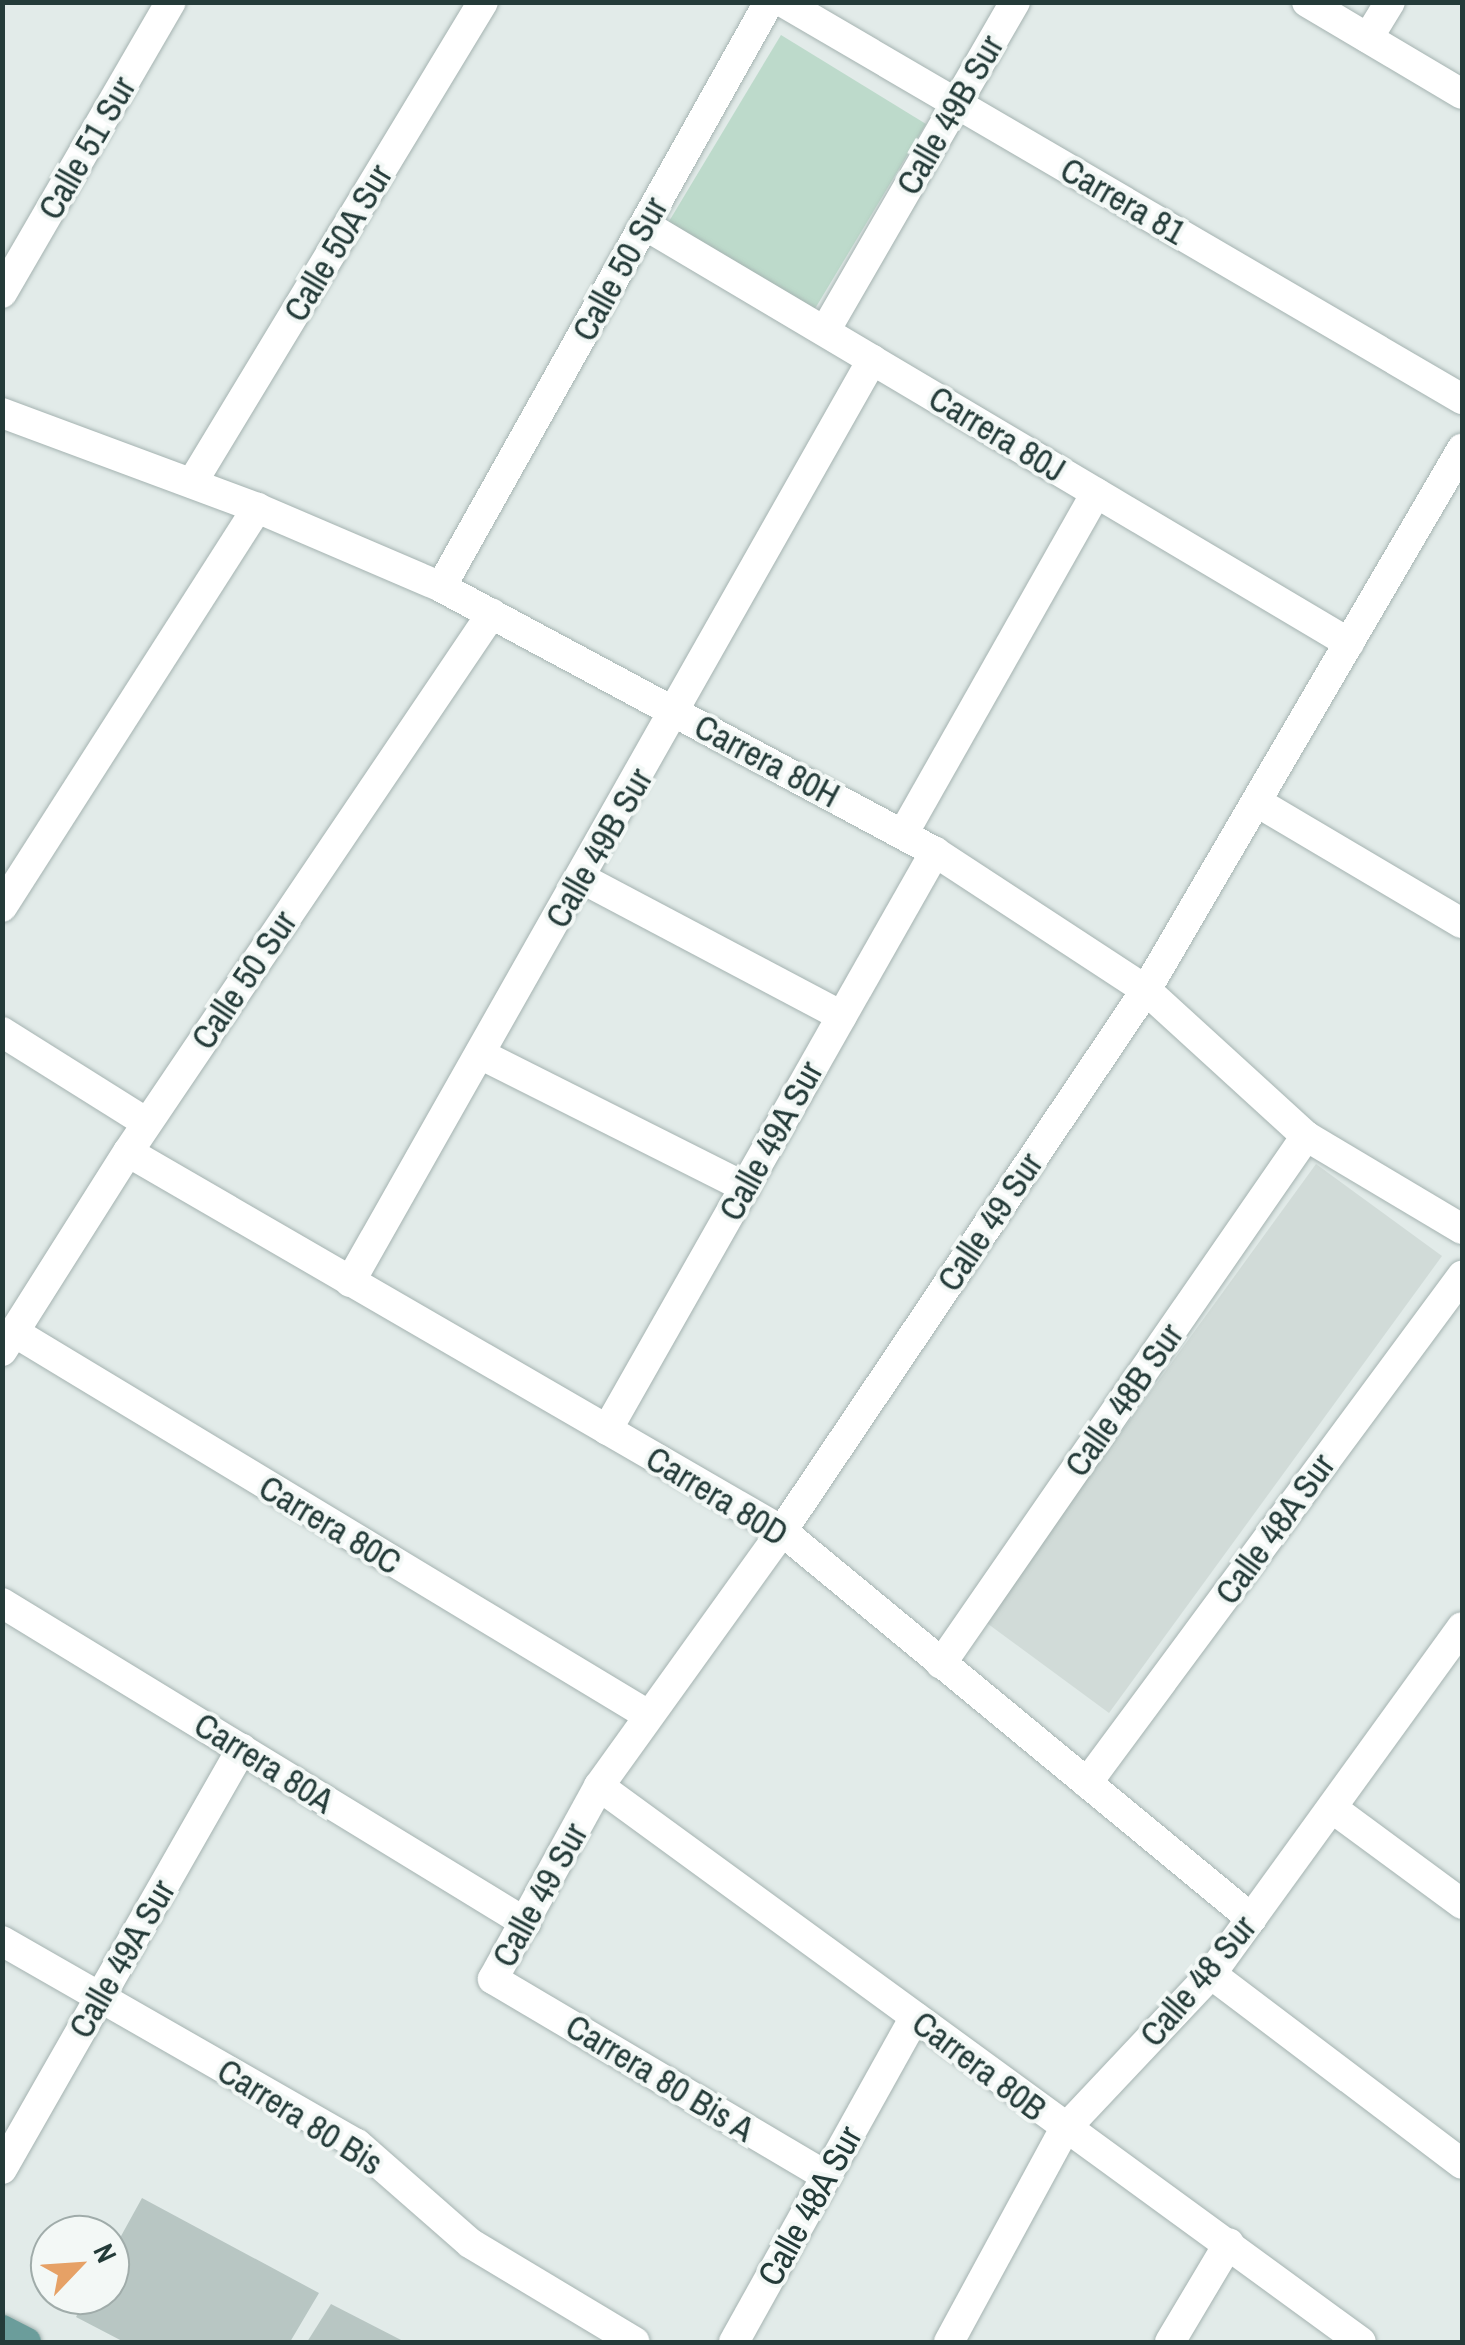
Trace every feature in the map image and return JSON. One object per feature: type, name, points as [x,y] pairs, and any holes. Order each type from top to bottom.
[{"type":"main road","points":[[2,2330],[26,2342]]},
{"type":"street","name":"Calle 51 Sur","points":[[2,293],[171,2]]},
{"type":"street","name":"Calle 50A Sur","points":[[192,483],[483,2]]},
{"type":"street","name":"Calle 50 Sur","points":[[441,587],[769,2]]},
{"type":"street","name":"Carrera 81","points":[[783,2],[1462,399]]},
{"type":"street","name":"Calle 49B Sur","points":[[824,332],[1014,2]]},
{"type":"street","points":[[1307,2],[1462,94]]},
{"type":"street","points":[[1368,38],[1390,2]]},
{"type":"street","name":"Carrera 80J","points":[[645,225],[1349,644]]},
{"type":"street","name":"Calle 49B Sur","points":[[350,1282],[676,713],[872,360]]},
{"type":"street","name":"Carrera 80H","points":[[4,417],[258,508],[441,587],[903,834],[1146,990],[1306,1136],[1462,1229]]},
{"type":"street","name":"Calle 49 Sur","points":[[493,1980],[599,1786],[782,1532],[1146,990],[1462,449]]},
{"type":"street","points":[[903,834],[1096,494]]},
{"type":"street","points":[[2,908],[258,508]]},
{"type":"street","name":"Calle 50 Sur","points":[[8,1342],[147,1123],[492,614]]},
{"type":"street","points":[[1257,802],[1462,923]]},
{"type":"street","name":"Calle 49A Sur","points":[[607,1430],[935,852]]},
{"type":"street","points":[[582,878],[842,1016]]},
{"type":"street","points":[[2,1032],[147,1123]]},
{"type":"street","points":[[480,1054],[746,1187]]},
{"type":"street","name":"Calle 48B Sur","points":[[942,1664],[1306,1136]]},
{"type":"street","name":"Carrera 80D","points":[[128,1152],[782,1532],[1252,1919]]},
{"type":"street","name":"Calle 48A Sur","points":[[1087,1783],[1462,1276]]},
{"type":"street","name":"Carrera 80C","points":[[8,1342],[648,1714]]},
{"type":"street","name":"Carrera 80A","points":[[2,1602],[526,1923]]},
{"type":"street","name":"Calle 48 Sur","points":[[949,2342],[1064,2130],[1211,1974],[1332,1808],[1452,1664],[1462,1628]]},
{"type":"street","name":"Calle 49A Sur","points":[[2,2169],[242,1749]]},
{"type":"street","name":"Carrera 80B","points":[[599,1786],[915,2016],[1064,2130],[1229,2243],[1360,2342]]},
{"type":"street","points":[[1332,1808],[1462,1904]]},
{"type":"street","name":"Carrera 80 Bis","points":[[2,1941],[357,2144],[470,2244],[634,2342]]},
{"type":"street","points":[[1211,1974],[1462,2164]]},
{"type":"street","name":"Carrera 80 Bis A","points":[[493,1980],[826,2176]]},
{"type":"street","name":"Calle 48A Sur","points":[[734,2342],[915,2016]]},
{"type":"street","points":[[1170,2342],[1229,2243]]},
{"type":"shaded area","points":[[1316,1164],[1442,1256],[1109,1713],[984,1621]]},
{"type":"green space","points":[[781,35],[926,124],[813,312],[668,223]]},
{"type":"building","points":[[142,2198],[319,2293],[290,2342],[124,2342],[76,2317],[130,2315],[130,2220]]},
{"type":"building","points":[[331,2304],[405,2342],[307,2342]]}]
